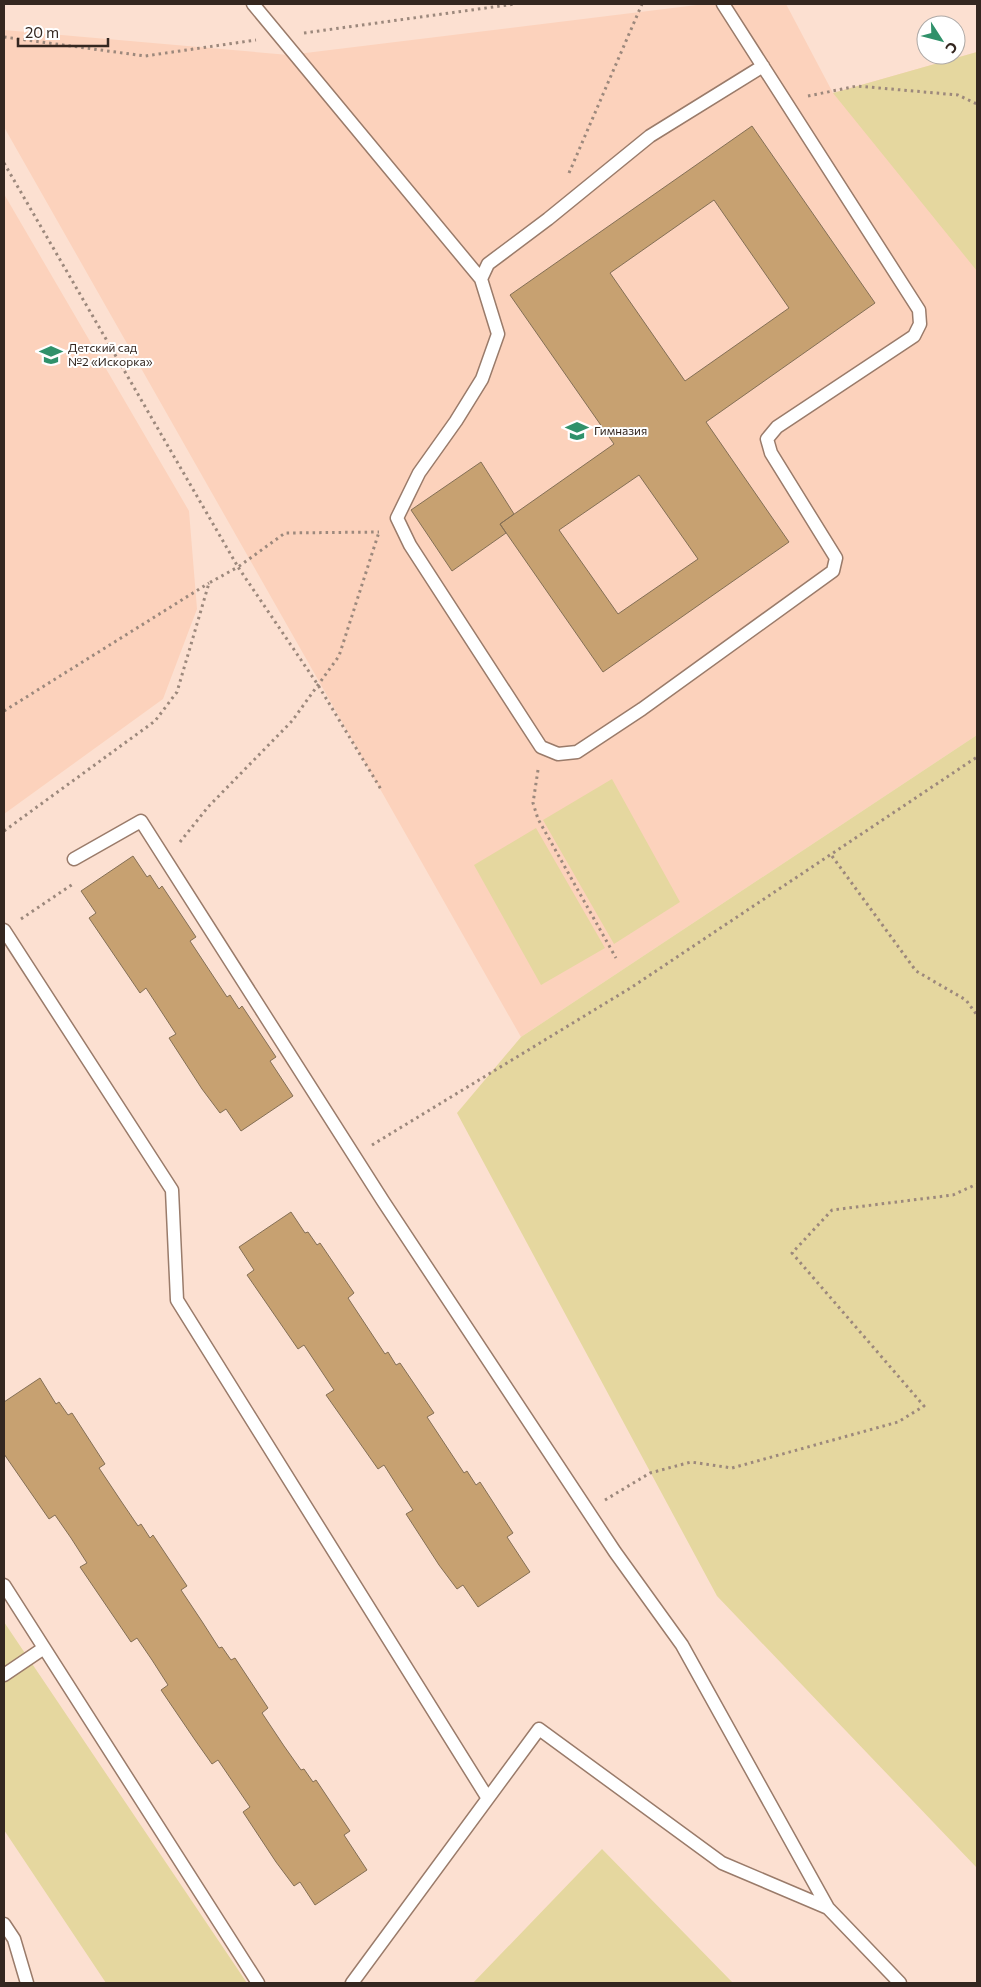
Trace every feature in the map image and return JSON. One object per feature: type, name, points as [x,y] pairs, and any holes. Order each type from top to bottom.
[{"type":"lane","points":[[253,4],[481,279],[498,334],[482,379],[456,421],[419,473],[397,518],[410,544],[540,747],[558,754],[577,752],[642,709],[832,571],[836,558],[771,453],[767,439],[777,427],[914,336],[920,324],[919,310],[723,4]]},
{"type":"lane","points":[[481,279],[488,264],[548,219],[650,136],[763,66]]},
{"type":"lane","points":[[74,859],[141,820],[354,1155],[588,1511],[682,1645],[828,1908],[900,1983]]},
{"type":"lane","points":[[4,930],[172,1190],[178,1300],[488,1797]]},
{"type":"lane","points":[[4,1585],[258,1983]]},
{"type":"lane","points":[[4,1675],[44,1648]]},
{"type":"lane","points":[[352,1983],[539,1729],[722,1863],[828,1908]]},
{"type":"lane","points":[[4,1924],[14,1939],[27,1983]]},
{"type":"path","points":[[569,174],[642,4]]},
{"type":"path","points":[[786,101],[857,86],[958,95],[977,104]]},
{"type":"path","points":[[4,163],[238,567],[318,685],[382,791]]},
{"type":"path","points":[[168,862],[178,844],[208,807],[292,721],[339,656],[383,524]]},
{"type":"path","points":[[4,711],[209,583],[238,567],[285,533],[379,532]]},
{"type":"path","points":[[4,831],[155,721],[177,692],[209,583]]},
{"type":"path","points":[[540,747],[533,803],[538,819],[616,958]]},
{"type":"path","points":[[354,1155],[632,988],[832,856],[977,757]]},
{"type":"path","points":[[832,856],[916,971],[966,1000],[977,1015]]},
{"type":"path","points":[[19,920],[74,884]]},
{"type":"path","points":[[588,1511],[650,1473],[691,1462],[732,1468],[898,1422],[924,1406],[792,1253],[832,1210],[953,1195],[977,1184]]},
{"type":"shaded area","name":"Гимназия","points":[[705,4],[786,4],[833,93],[931,65],[966,65],[966,55],[977,52],[977,735],[521,1037],[4,127],[4,30],[289,55]]},
{"type":"shaded area","points":[[977,52],[977,271],[833,93],[931,65],[966,65],[966,55]]},
{"type":"shaded area","name":"Детcкий сад №2 «Искорка»","points":[[4,194],[189,511],[197,609],[163,699],[4,814]]},
{"type":"shaded area","points":[[977,735],[977,1868],[717,1596],[457,1113],[521,1037]]},
{"type":"shaded area","points":[[612,779],[680,902],[614,944],[543,820]]},
{"type":"shaded area","points":[[536,828],[605,948],[541,985],[474,865]]},
{"type":"shaded area","points":[[4,1622],[247,1983],[106,1983],[4,1830]]},
{"type":"shaded area","points":[[602,1849],[733,1983],[473,1983]]},
{"type":"building","points":[[752,126],[875,303],[706,422],[789,542],[603,672],[500,524],[614,444],[510,295]],"holes":[[[714,200],[789,308],[685,381],[610,273]],[[639,475],[698,559],[618,614],[559,530]]]},
{"type":"building","points":[[481,462],[514,514],[500,524],[506,533],[452,571],[411,510]]},
{"type":"building","points":[[133,856],[147,877],[150,875],[159,889],[162,886],[196,937],[190,941],[227,997],[230,995],[239,1009],[242,1006],[276,1057],[270,1061],[293,1096],[241,1131],[226,1109],[220,1113],[202,1089],[169,1038],[176,1034],[146,988],[140,993],[89,918],[96,913],[81,891]]},
{"type":"building","points":[[291,1212],[305,1233],[308,1232],[317,1245],[320,1243],[354,1293],[348,1298],[385,1354],[388,1352],[396,1365],[400,1363],[434,1413],[427,1417],[464,1473],[467,1471],[476,1485],[480,1482],[513,1533],[507,1537],[530,1572],[478,1607],[463,1585],[457,1589],[439,1565],[406,1514],[413,1510],[384,1465],[378,1469],[326,1395],[334,1390],[304,1345],[298,1349],[247,1275],[254,1270],[239,1247]]},
{"type":"building","points":[[40,1378],[56,1404],[59,1402],[68,1415],[72,1413],[105,1464],[99,1468],[138,1526],[141,1524],[150,1538],[153,1535],[187,1586],[181,1590],[219,1648],[222,1647],[231,1660],[235,1658],[268,1708],[262,1713],[301,1770],[304,1769],[313,1782],[316,1780],[350,1831],[344,1835],[367,1870],[315,1905],[300,1882],[294,1886],[276,1862],[243,1812],[250,1807],[218,1760],[212,1764],[195,1740],[161,1690],[168,1685],[152,1660],[137,1638],[131,1642],[80,1567],[87,1563],[71,1538],[55,1515],[49,1519],[4,1454],[4,1402]]},
{"type":"place","name":"Детcкий сад №2 «Искорка»","points":[[51,355]]},
{"type":"place","name":"Гимназия","points":[[577,431]]}]
